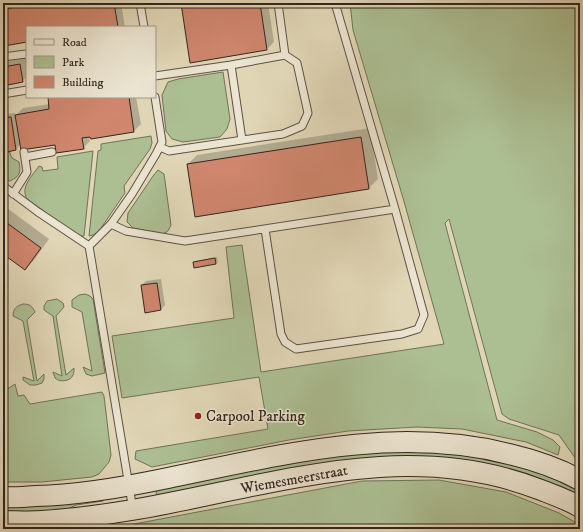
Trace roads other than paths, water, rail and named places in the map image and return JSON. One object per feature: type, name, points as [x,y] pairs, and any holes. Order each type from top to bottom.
[{"type":"main road","name":"Wiemesmeerstraat","points":[[3,497],[48,496],[129,486],[281,455],[332,446],[374,442],[456,444],[497,451],[535,460],[580,480]]},
{"type":"main road","name":"Wiemesmeerstraat","points":[[3,521],[41,521],[85,517],[133,510],[298,477],[343,470],[386,466],[441,467],[482,472],[525,484],[580,507]]},
{"type":"lane","points":[[140,3],[144,26]]},
{"type":"lane","points":[[278,3],[285,55]]},
{"type":"lane","points":[[265,229],[280,334],[286,342],[296,349],[402,334],[418,329],[424,315],[335,3]]},
{"type":"lane","points":[[3,57],[26,54]]},
{"type":"lane","points":[[156,76],[231,65],[285,55],[297,63],[308,114],[302,126],[282,134],[169,152],[160,147]]},
{"type":"lane","points":[[231,65],[242,140]]},
{"type":"lane","points":[[3,94],[26,90]]},
{"type":"lane","points":[[89,246],[111,224],[132,194],[160,147],[162,142],[155,98]]},
{"type":"lane","points":[[13,194],[27,172],[24,155],[52,152]]},
{"type":"lane","points":[[3,186],[42,215],[89,246],[133,510]]},
{"type":"lane","points":[[111,224],[126,231],[185,241],[395,209]]},
{"type":"place","name":"Carpool Parking","points":[[198,416]]}]
